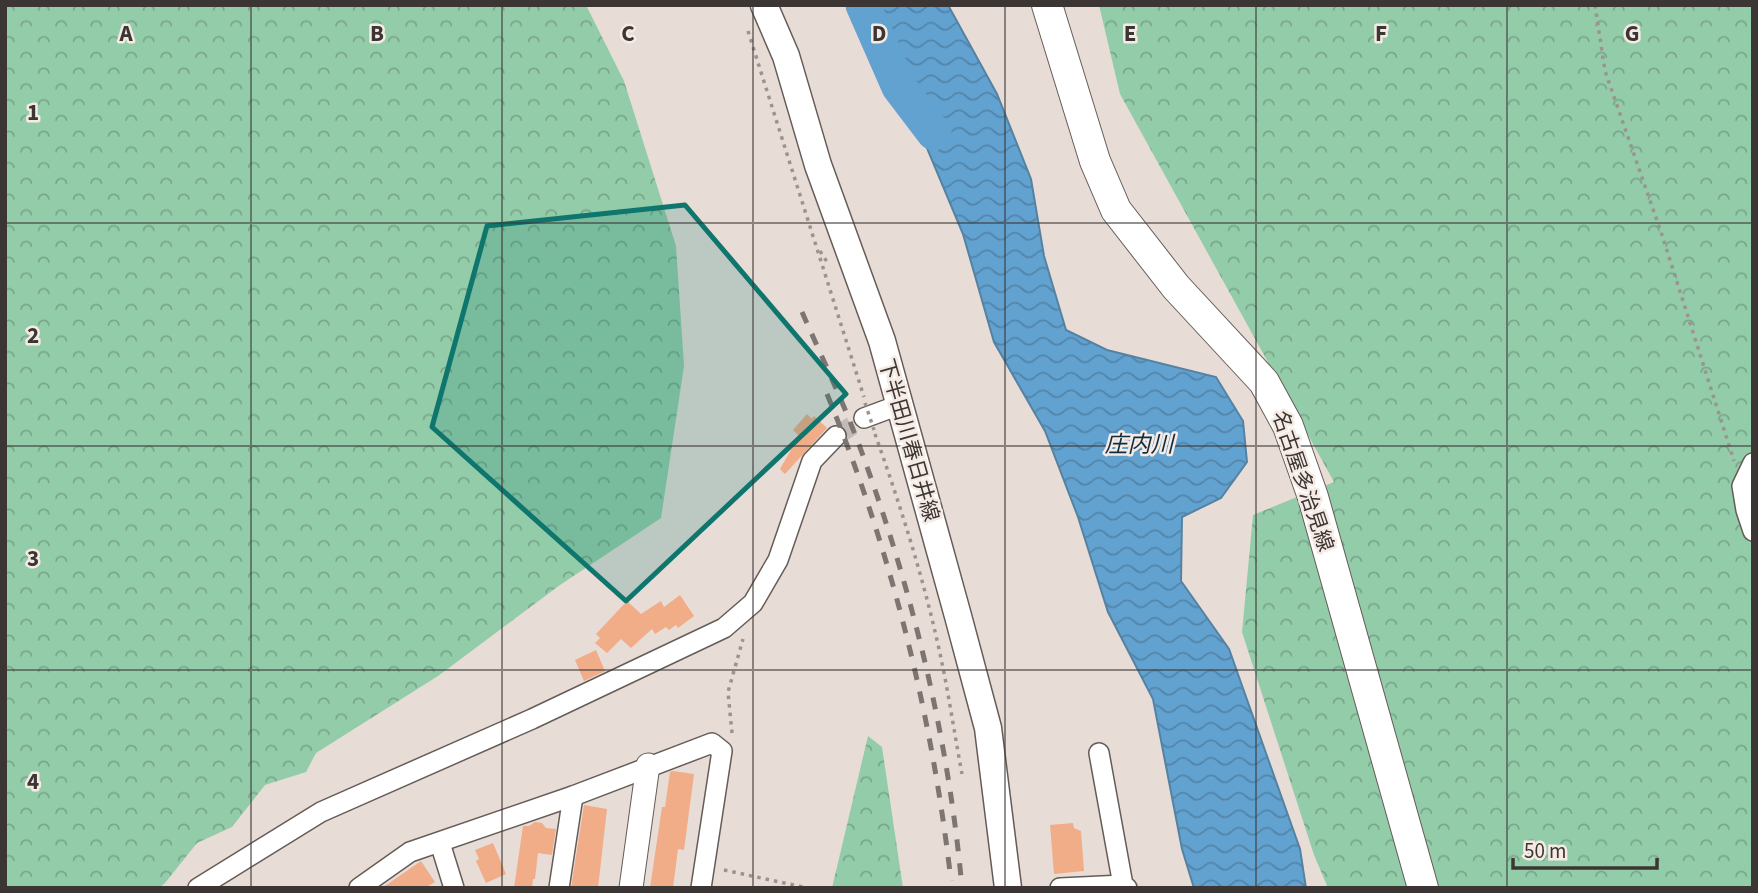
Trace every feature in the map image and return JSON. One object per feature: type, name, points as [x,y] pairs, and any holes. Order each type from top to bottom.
[{"type":"main road","name":"名古屋多治見線","points":[[1047,5],[1095,161],[1116,210],[1176,287],[1264,382],[1288,426],[1313,497],[1423,888]]},
{"type":"main road","name":"下半田川春日井線","points":[[755,12],[786,56],[818,165],[882,341],[988,728],[1008,888]]},
{"type":"street","points":[[868,417],[899,405]]},
{"type":"street","points":[[198,888],[321,812],[532,719],[724,628],[753,603],[778,560],[812,461],[836,436]]},
{"type":"street","points":[[1753,463],[1742,486],[1753,531]]},
{"type":"street","points":[[359,888],[410,852],[573,796],[648,765],[712,743],[722,751],[701,888]]},
{"type":"street","points":[[1060,888],[1125,886],[1099,753]]},
{"type":"street","points":[[631,888],[648,765]]},
{"type":"street","points":[[559,888],[573,796]]},
{"type":"street","points":[[440,842],[454,888]]},
{"type":"path","points":[[1595,5],[1605,71],[1666,248],[1742,486]]},
{"type":"path","points":[[755,12],[868,417],[898,499],[918,570],[945,676],[962,774]]},
{"type":"highlighted area","points":[[685,205],[846,394],[626,601],[432,427],[487,226]]},
{"type":"green space","points":[[5,5],[586,5],[624,81],[676,246],[684,366],[661,518],[560,585],[438,676],[316,753],[306,772],[265,785],[232,827],[197,843],[159,888],[5,888]]},
{"type":"green space","points":[[1099,5],[1753,5],[1753,888],[1328,888],[1314,855],[1242,632],[1253,515],[1334,482],[1120,94]]},
{"type":"green space","points":[[868,736],[882,747],[903,888],[832,888]]},
{"type":"water","name":"庄内川","points":[[867,5],[948,5],[997,94],[1031,179],[1044,256],[1066,330],[1107,350],[1216,377],[1243,421],[1247,462],[1221,498],[1182,517],[1181,581],[1229,649],[1300,849],[1306,888],[1194,888],[1182,849],[1153,699],[1108,612],[1078,517],[1045,431],[994,342],[963,234]]},
{"type":"building","points":[[807,414],[812,419],[814,416],[827,428],[785,474],[780,469],[799,436],[793,430]]},
{"type":"building","points":[[680,595],[694,616],[678,628],[676,625],[669,630],[666,627],[655,634],[652,629],[631,648],[621,639],[607,653],[595,643],[600,638],[596,634],[627,601],[641,614],[661,601],[664,607]]},
{"type":"building","points":[[596,650],[605,671],[584,681],[575,660]]},
{"type":"building","points":[[670,772],[694,774],[684,850],[678,849],[673,888],[650,888],[662,807],[665,807]]},
{"type":"building","points":[[584,805],[607,809],[598,888],[571,888]]},
{"type":"building","points":[[542,823],[546,828],[556,829],[552,855],[538,853],[532,888],[514,888],[523,826]]},
{"type":"building","points":[[1073,823],[1074,828],[1081,831],[1084,871],[1054,874],[1050,825]]},
{"type":"building","points":[[493,843],[506,874],[486,883],[476,861],[479,859],[475,850]]},
{"type":"building","points":[[421,861],[435,882],[425,888],[382,888]]},
{"type":"waterway","name":"庄内川","points":[[863,5],[899,87],[934,133]]},
{"type":"tunnel","points":[[836,436],[864,418]]},
{"type":"railway","points":[[802,312],[859,445],[900,568],[939,726],[962,888]]},
{"type":"railway","points":[[827,394],[871,512],[906,633],[933,756],[951,881]]}]
